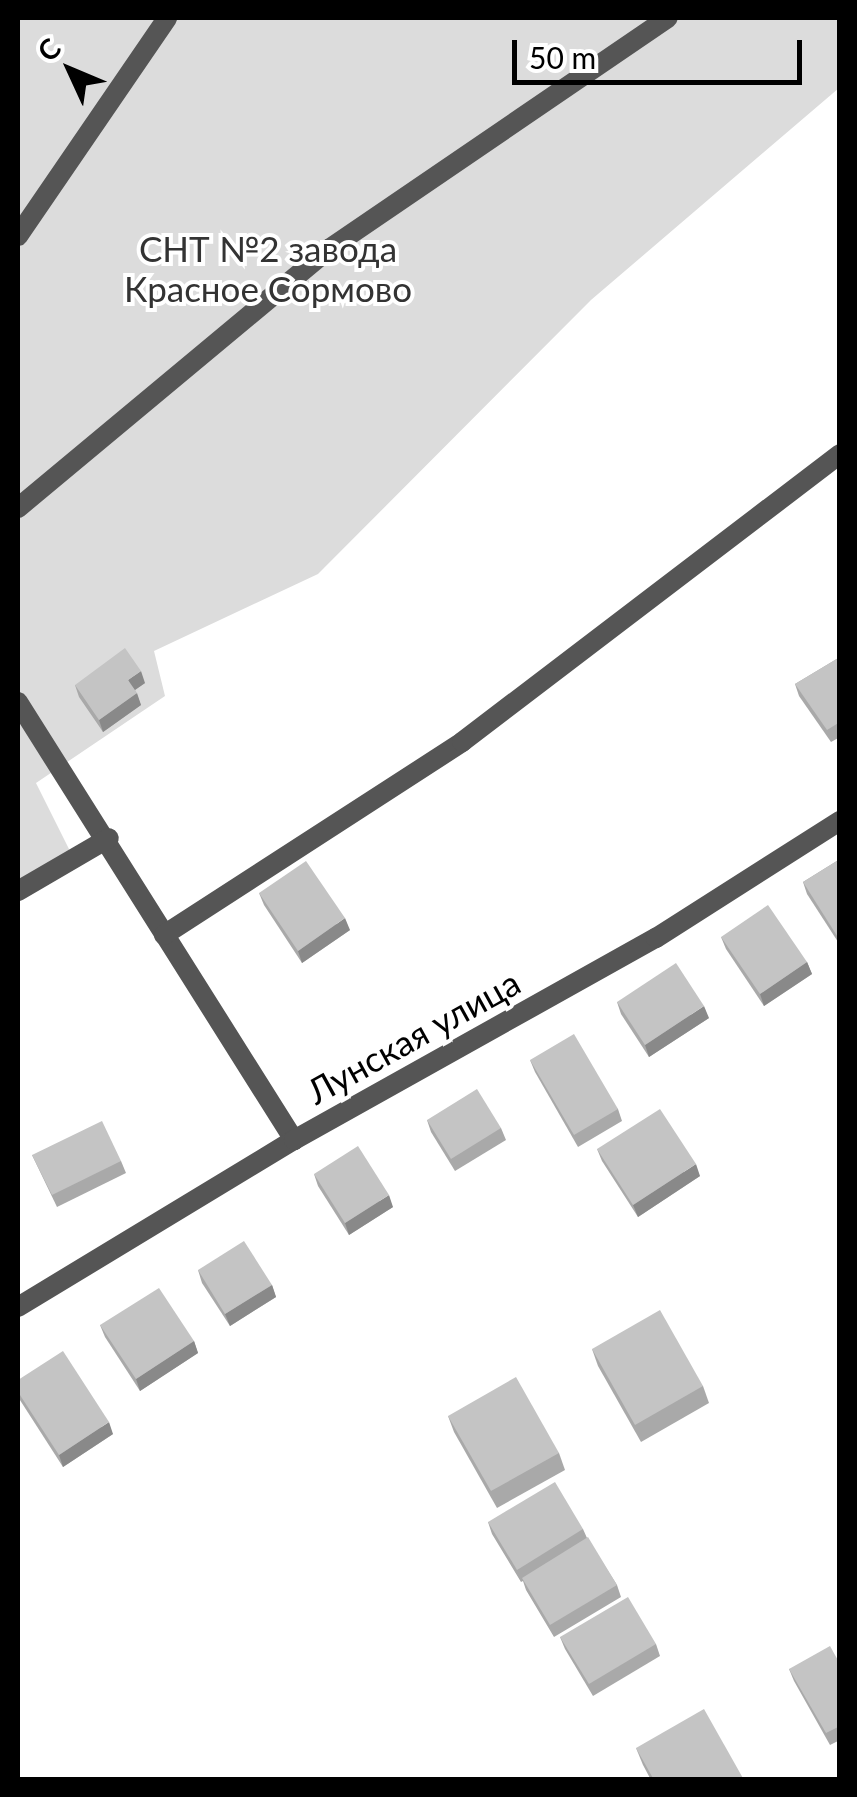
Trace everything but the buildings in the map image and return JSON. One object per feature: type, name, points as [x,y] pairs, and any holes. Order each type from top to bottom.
[{"type":"street","points":[[18,236],[167,18]]},
{"type":"street","points":[[18,508],[330,249],[668,18]]},
{"type":"street","points":[[164,934],[462,742],[840,454]]},
{"type":"street","points":[[18,702],[109,838],[164,934],[294,1140]]},
{"type":"street","name":"Лунская улица","points":[[18,1306],[294,1140],[656,938],[840,820]]},
{"type":"street","points":[[18,892],[109,838]]},
{"type":"green space","name":"СНТ №2 завода Красное Сормово","points":[[18,18],[839,18],[839,88],[591,300],[318,574],[154,651],[165,696],[36,783],[78,867],[18,902]]}]
